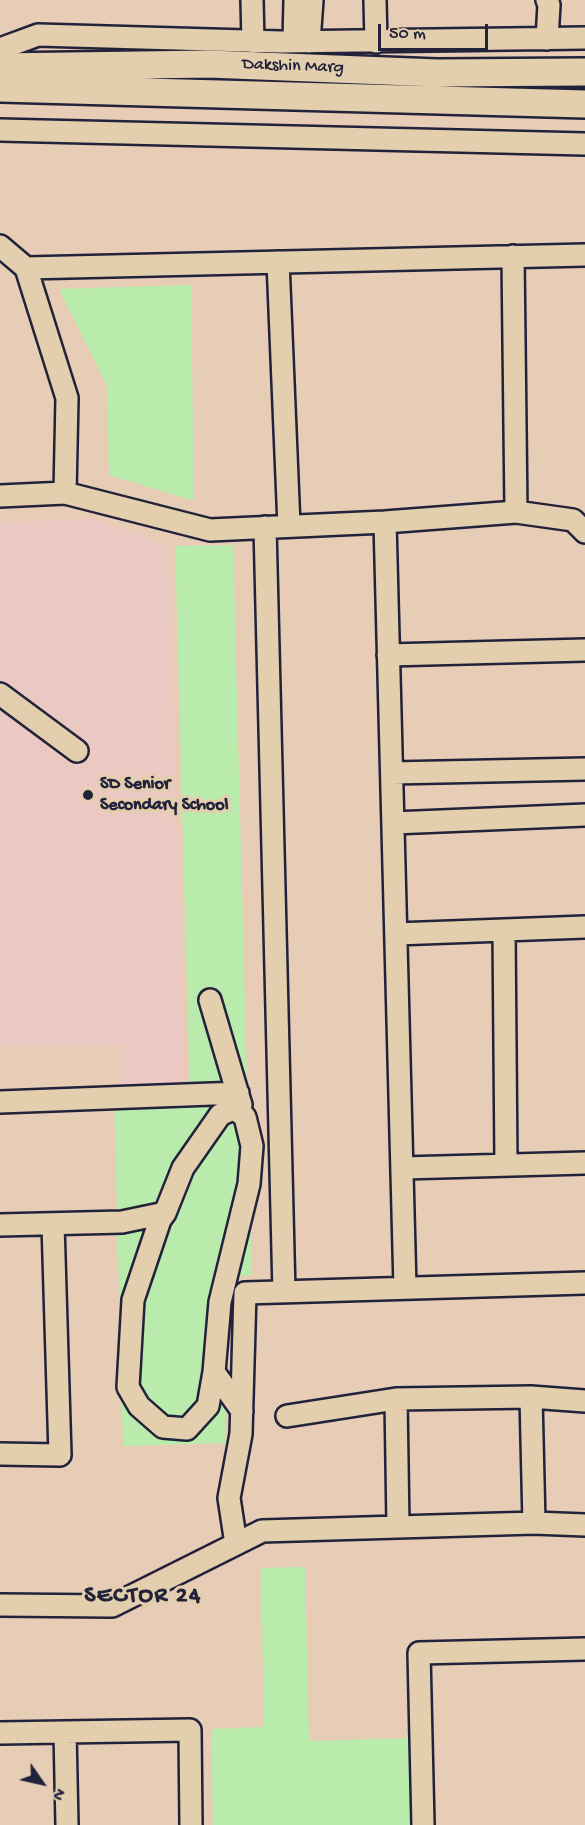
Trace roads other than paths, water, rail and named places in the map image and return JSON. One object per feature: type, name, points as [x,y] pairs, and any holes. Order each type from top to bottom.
[{"type":"main road","name":"Dakshin Marg","points":[[0,67],[209,64],[437,73],[585,72]]},
{"type":"main road","name":"Dakshin Marg","points":[[0,88],[585,104]]},
{"type":"street","points":[[252,0],[253,42]]},
{"type":"street","points":[[295,0],[302,42]]},
{"type":"street","points":[[302,42],[312,0]]},
{"type":"street","points":[[375,0],[376,42]]},
{"type":"street","points":[[547,0],[549,5],[547,39]]},
{"type":"street","points":[[0,49],[38,35],[253,42],[585,38]]},
{"type":"street","points":[[0,130],[585,144]]},
{"type":"street","points":[[0,246],[26,268],[67,398],[65,493]]},
{"type":"street","points":[[26,268],[585,255]]},
{"type":"street","points":[[513,256],[516,512]]},
{"type":"street","points":[[278,262],[289,526]]},
{"type":"street","points":[[0,496],[65,493],[210,530],[385,522],[516,512],[573,520],[585,532]]},
{"type":"street","points":[[385,522],[405,1288]]},
{"type":"street","points":[[265,527],[284,1292]]},
{"type":"street","points":[[388,655],[585,650]]},
{"type":"street","points":[[0,694],[77,751]]},
{"type":"street","points":[[392,773],[585,769]]},
{"type":"street","points":[[393,823],[585,815]]},
{"type":"street","points":[[396,934],[585,927]]},
{"type":"street","points":[[504,930],[506,1165]]},
{"type":"street","points":[[210,1000],[245,1117],[252,1146],[249,1184],[220,1302],[214,1372],[208,1406],[187,1429],[163,1427],[139,1406],[128,1387],[133,1300],[160,1220],[183,1168],[220,1115],[234,1108],[245,1117]]},
{"type":"street","points":[[0,1102],[238,1093]]},
{"type":"street","points":[[403,1168],[585,1163]]},
{"type":"street","points":[[0,1226],[122,1222],[165,1213]]},
{"type":"street","points":[[0,1454],[60,1455],[53,1224]]},
{"type":"street","points":[[236,1544],[229,1498],[241,1434],[245,1293],[585,1283]]},
{"type":"street","points":[[214,1372],[242,1411]]},
{"type":"street","points":[[531,1397],[534,1523]]},
{"type":"street","points":[[288,1416],[396,1399],[531,1397],[585,1401]]},
{"type":"street","points":[[396,1399],[398,1527]]},
{"type":"street","points":[[0,1605],[112,1606],[262,1531],[534,1523],[585,1525]]},
{"type":"street","points":[[423,1825],[419,1653],[585,1649]]},
{"type":"street","points":[[0,1733],[190,1730],[191,1825]]},
{"type":"street","points":[[65,1732],[67,1825]]},
{"type":"place","name":"SD Senior Secondary School","points":[[88,795]]},
{"type":"district","name":"SECTOR 24","points":[[143,1597]]}]
